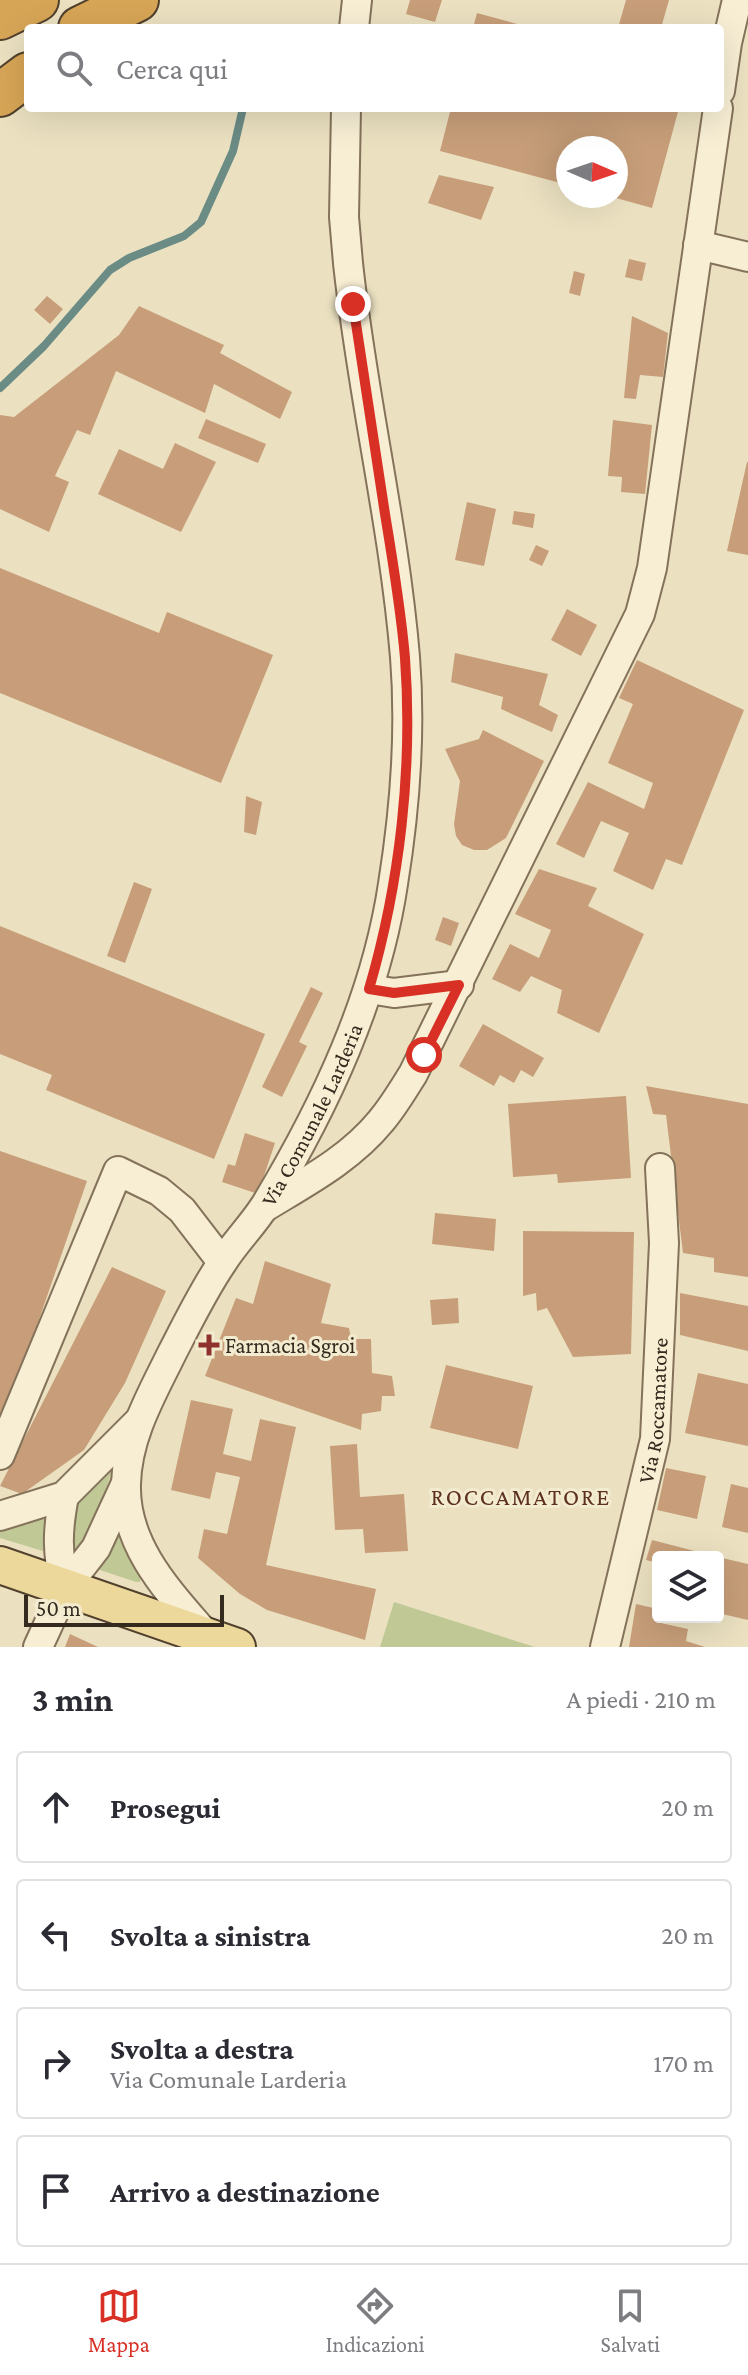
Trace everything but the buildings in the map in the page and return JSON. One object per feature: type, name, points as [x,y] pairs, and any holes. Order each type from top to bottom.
[{"type":"highway","points":[[0,18],[37,0]]},
{"type":"highway","points":[[0,67],[24,55]]},
{"type":"highway","points":[[0,95],[24,77]]},
{"type":"main road","points":[[0,1565],[222,1642]]},
{"type":"street","points":[[354,24],[357,0]]},
{"type":"street","points":[[724,64],[737,0]]},
{"type":"street","name":"Via Comunale Larderia","points":[[38,1647],[65,1588],[96,1548],[126,1483],[138,1422],[196,1305],[222,1262],[264,1207],[320,1102],[369,989],[386,922],[400,828],[406,754],[406,694],[398,596],[350,277],[344,217],[346,112]]},
{"type":"street","points":[[264,1207],[328,1169],[380,1123],[418,1065],[640,614],[652,568],[717,112]]},
{"type":"street","points":[[698,245],[748,257]]},
{"type":"street","points":[[369,989],[394,993],[459,985]]},
{"type":"street","name":"Via Roccamatore","points":[[605,1647],[655,1439],[664,1243],[660,1168]]},
{"type":"street","points":[[0,1455],[118,1171],[159,1191],[182,1210],[222,1262]]},
{"type":"street","name":"Via Comunale Larderia","points":[[0,1516],[64,1496],[138,1422]]},
{"type":"street","name":"Via Comunale Larderia","points":[[126,1483],[132,1527],[150,1564],[163,1585],[222,1642]]},
{"type":"street","points":[[64,1496],[57,1553],[65,1588]]},
{"type":"green space","points":[[113,1463],[96,1518],[77,1553],[72,1553],[71,1524],[78,1502]]},
{"type":"green space","points":[[48,1509],[46,1552],[0,1538],[0,1527]]},
{"type":"green space","points":[[118,1527],[141,1576],[140,1582],[97,1569]]},
{"type":"green space","points":[[394,1602],[535,1647],[380,1647]]},
{"type":"waterway","points":[[0,388],[44,346],[110,270],[129,258],[184,236],[201,222],[233,151],[242,112]]},
{"type":"place","name":"Farmacia Sgroi","points":[[209,1345]]},
{"type":"district","name":"ROCCAMATORE","points":[[521,1497]]},
{"type":"route","points":[[353,304],[398,596],[406,694],[404,789],[393,885],[369,989],[394,993],[459,985],[424,1055]]}]
